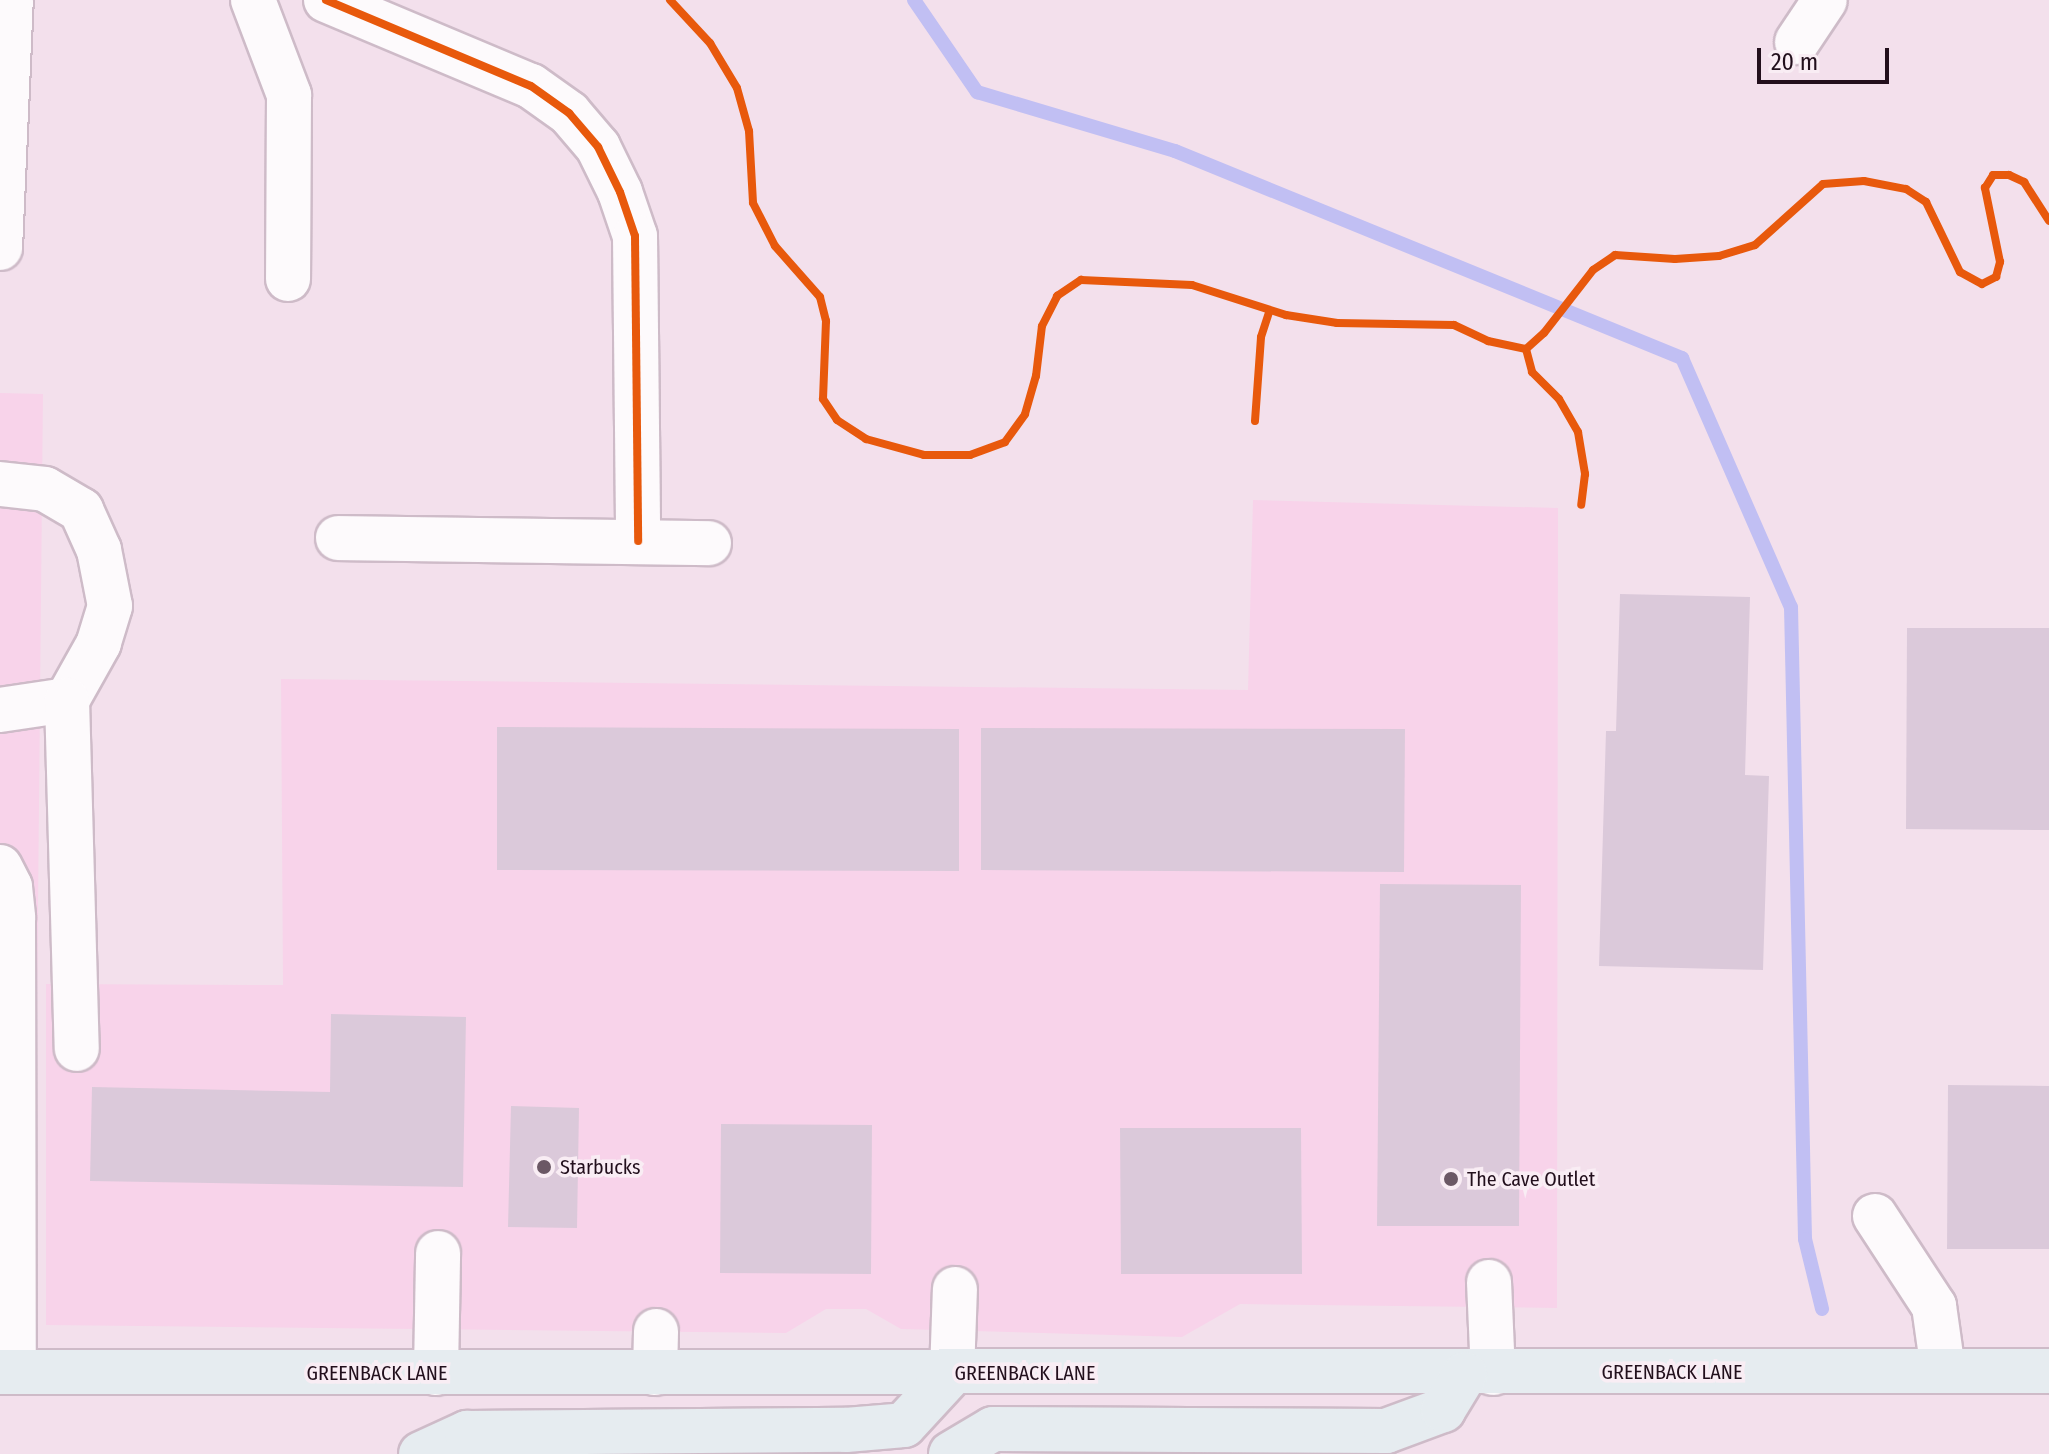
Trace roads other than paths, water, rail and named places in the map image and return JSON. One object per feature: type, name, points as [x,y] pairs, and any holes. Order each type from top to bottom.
[{"type":"main road","name":"GREENBACK LANE","points":[[7,1372],[436,1373],[656,1352],[952,1373],[2049,1371]]},
{"type":"main road","points":[[421,1454],[467,1433],[846,1430],[904,1425],[952,1373]]},
{"type":"main road","points":[[951,1454],[993,1429],[1386,1431],[1443,1410],[1479,1374]]},
{"type":"street","points":[[0,248],[11,0]]},
{"type":"street","points":[[253,0],[289,95],[288,279]]},
{"type":"street","points":[[326,0],[531,86],[569,113],[598,147],[620,192],[635,236],[638,541]]},
{"type":"street","points":[[1797,42],[1825,0]]},
{"type":"street","points":[[0,484],[45,489],[81,510],[99,550],[110,606],[99,643],[67,700],[77,1049]]},
{"type":"street","points":[[338,538],[709,543]]},
{"type":"street","points":[[0,710],[67,700]]},
{"type":"street","points":[[0,867],[10,887],[13,918],[16,1253],[7,1372]]},
{"type":"street","points":[[1875,1216],[1934,1306],[1943,1370]]},
{"type":"street","points":[[436,1373],[438,1253]]},
{"type":"street","points":[[1479,1374],[1489,1282]]},
{"type":"street","points":[[952,1373],[955,1289]]},
{"type":"waterway","points":[[914,0],[977,92],[1175,151],[1682,358],[1791,607],[1805,1239],[1822,1309]]},
{"type":"place","name":"Starbucks","points":[[544,1167]]},
{"type":"place","name":"The Cave Outlet","points":[[1451,1179]]}]
